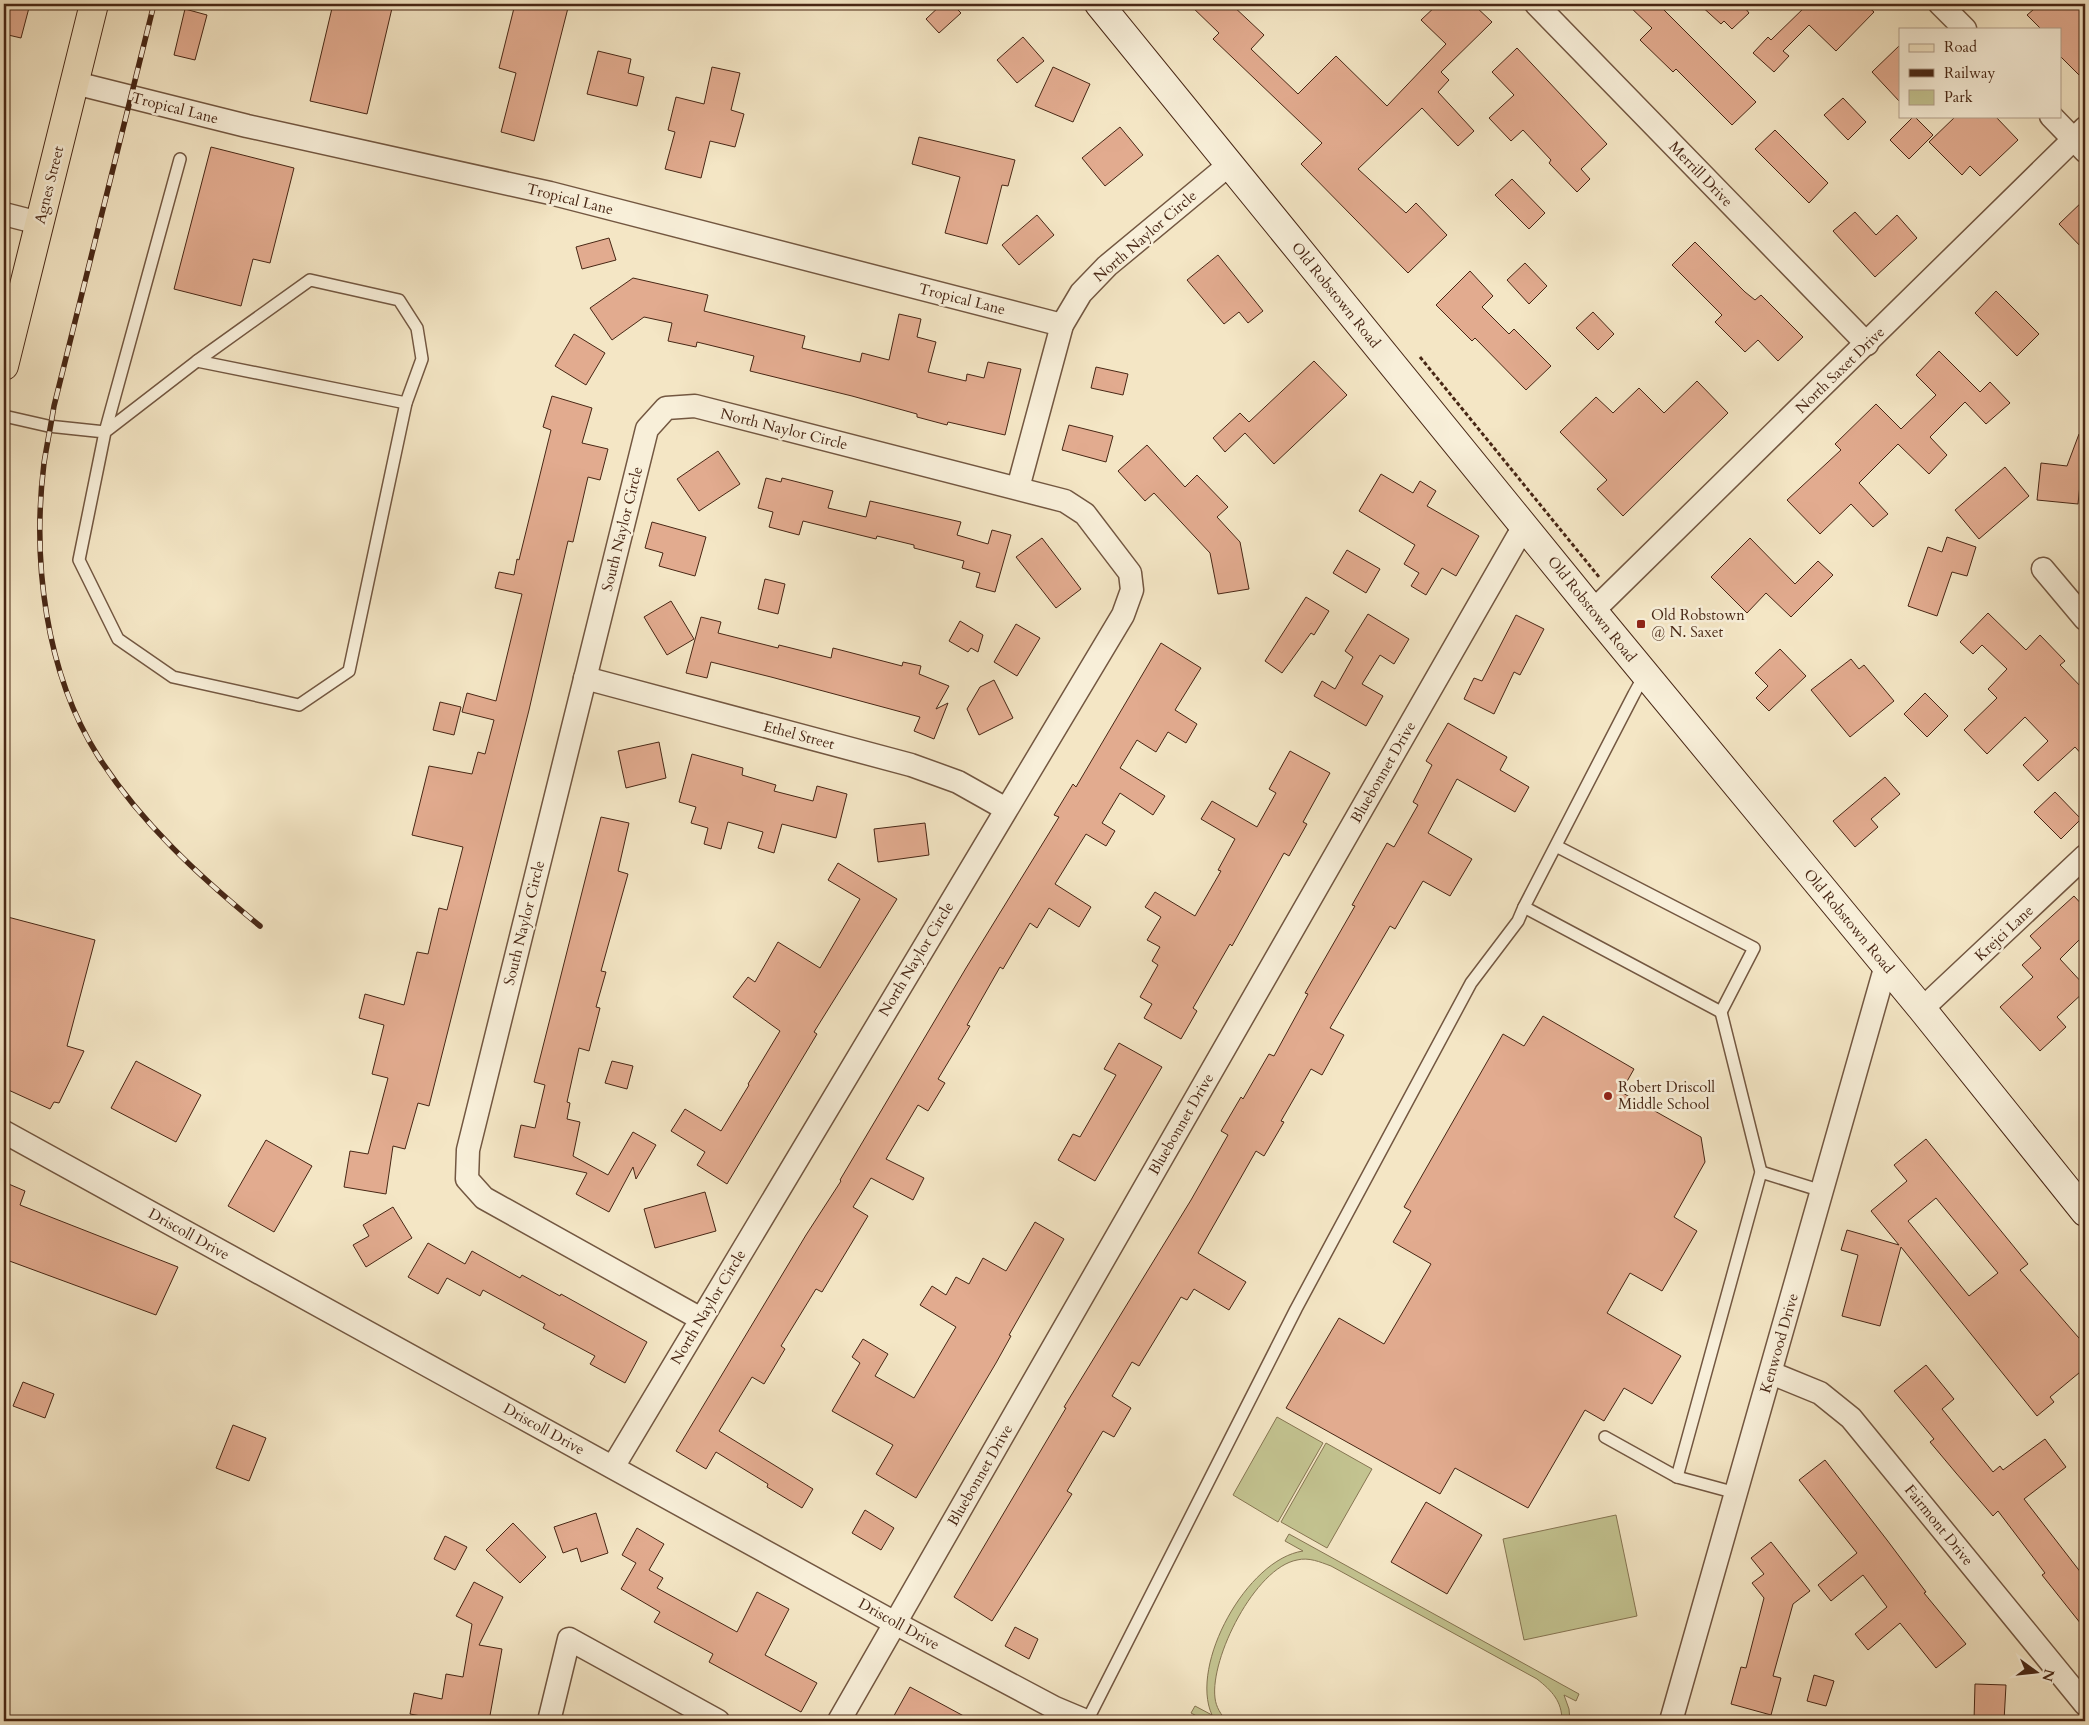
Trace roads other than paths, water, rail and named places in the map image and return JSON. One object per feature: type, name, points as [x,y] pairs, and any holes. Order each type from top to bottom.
[{"type":"main road","name":"Agnes Street","points":[[4,366],[94,4]]},
{"type":"street","name":"Old Robstown Road","points":[[1099,4],[1645,674],[1922,1009],[2085,1212]]},
{"type":"street","name":"Merrill Drive","points":[[1536,4],[1867,344]]},
{"type":"street","points":[[1940,4],[1964,28]]},
{"type":"street","name":"Tropical Lane","points":[[75,83],[247,126],[550,193],[1062,325]]},
{"type":"street","points":[[2054,118],[2081,139]]},
{"type":"street","name":"North Saxet Drive","points":[[1593,610],[2081,139]]},
{"type":"street","name":"North Naylor Circle","points":[[1018,488],[1062,325],[1081,293],[1107,266],[1230,164]]},
{"type":"street","points":[[4,214],[39,223]]},
{"type":"street","name":"North Naylor Circle","points":[[613,1467],[1123,615],[1132,590],[1130,573],[1085,514],[1065,501],[695,406],[666,408]]},
{"type":"street","name":"South Naylor Circle","points":[[666,408],[647,429],[468,1150],[467,1179],[484,1198],[701,1318]]},
{"type":"street","name":"Bluebonnet Drive","points":[[839,1721],[1524,526]]},
{"type":"street","points":[[2043,569],[2085,619]]},
{"type":"street","name":"Ethel Street","points":[[585,678],[911,765],[958,782],[1006,809]]},
{"type":"street","name":"Krejci Lane","points":[[1922,1009],[2085,856]]},
{"type":"street","name":"Kenwood Drive","points":[[1671,1721],[1886,965]]},
{"type":"street","name":"Driscoll Drive","points":[[4,1132],[895,1622],[1055,1708],[1086,1721]]},
{"type":"street","name":"Fairmont Drive","points":[[1771,1373],[1820,1393],[1851,1418],[2085,1704]]},
{"type":"street","points":[[549,1721],[569,1640],[718,1721]]},
{"type":"street","points":[[2080,1721],[2085,1717]]},
{"type":"lane","points":[[4,416],[48,426],[105,432],[197,361],[310,280],[399,300],[417,328],[422,359],[406,403],[349,671],[300,705],[173,677],[118,639],[79,560],[105,432],[180,159]]},
{"type":"lane","points":[[197,361],[406,403]]},
{"type":"lane","points":[[1086,1721],[1300,1300],[1471,983],[1518,921],[1645,674]]},
{"type":"lane","points":[[1556,846],[1754,948],[1721,1012],[1761,1172],[1677,1477]]},
{"type":"lane","points":[[1524,907],[1721,1012]]},
{"type":"lane","points":[[1761,1172],[1822,1191]]},
{"type":"lane","points":[[1605,1437],[1677,1477],[1736,1493]]},
{"type":"railway","points":[[154,4],[54,406],[44,463],[41,500],[42,576],[54,652],[80,723],[98,756],[133,804],[172,847],[215,888],[260,926]]},
{"type":"place","name":"Old Robstown @ N. Saxet","points":[[1641,624]]},
{"type":"place","name":"Robert Driscoll Middle School","points":[[1608,1096]]}]
